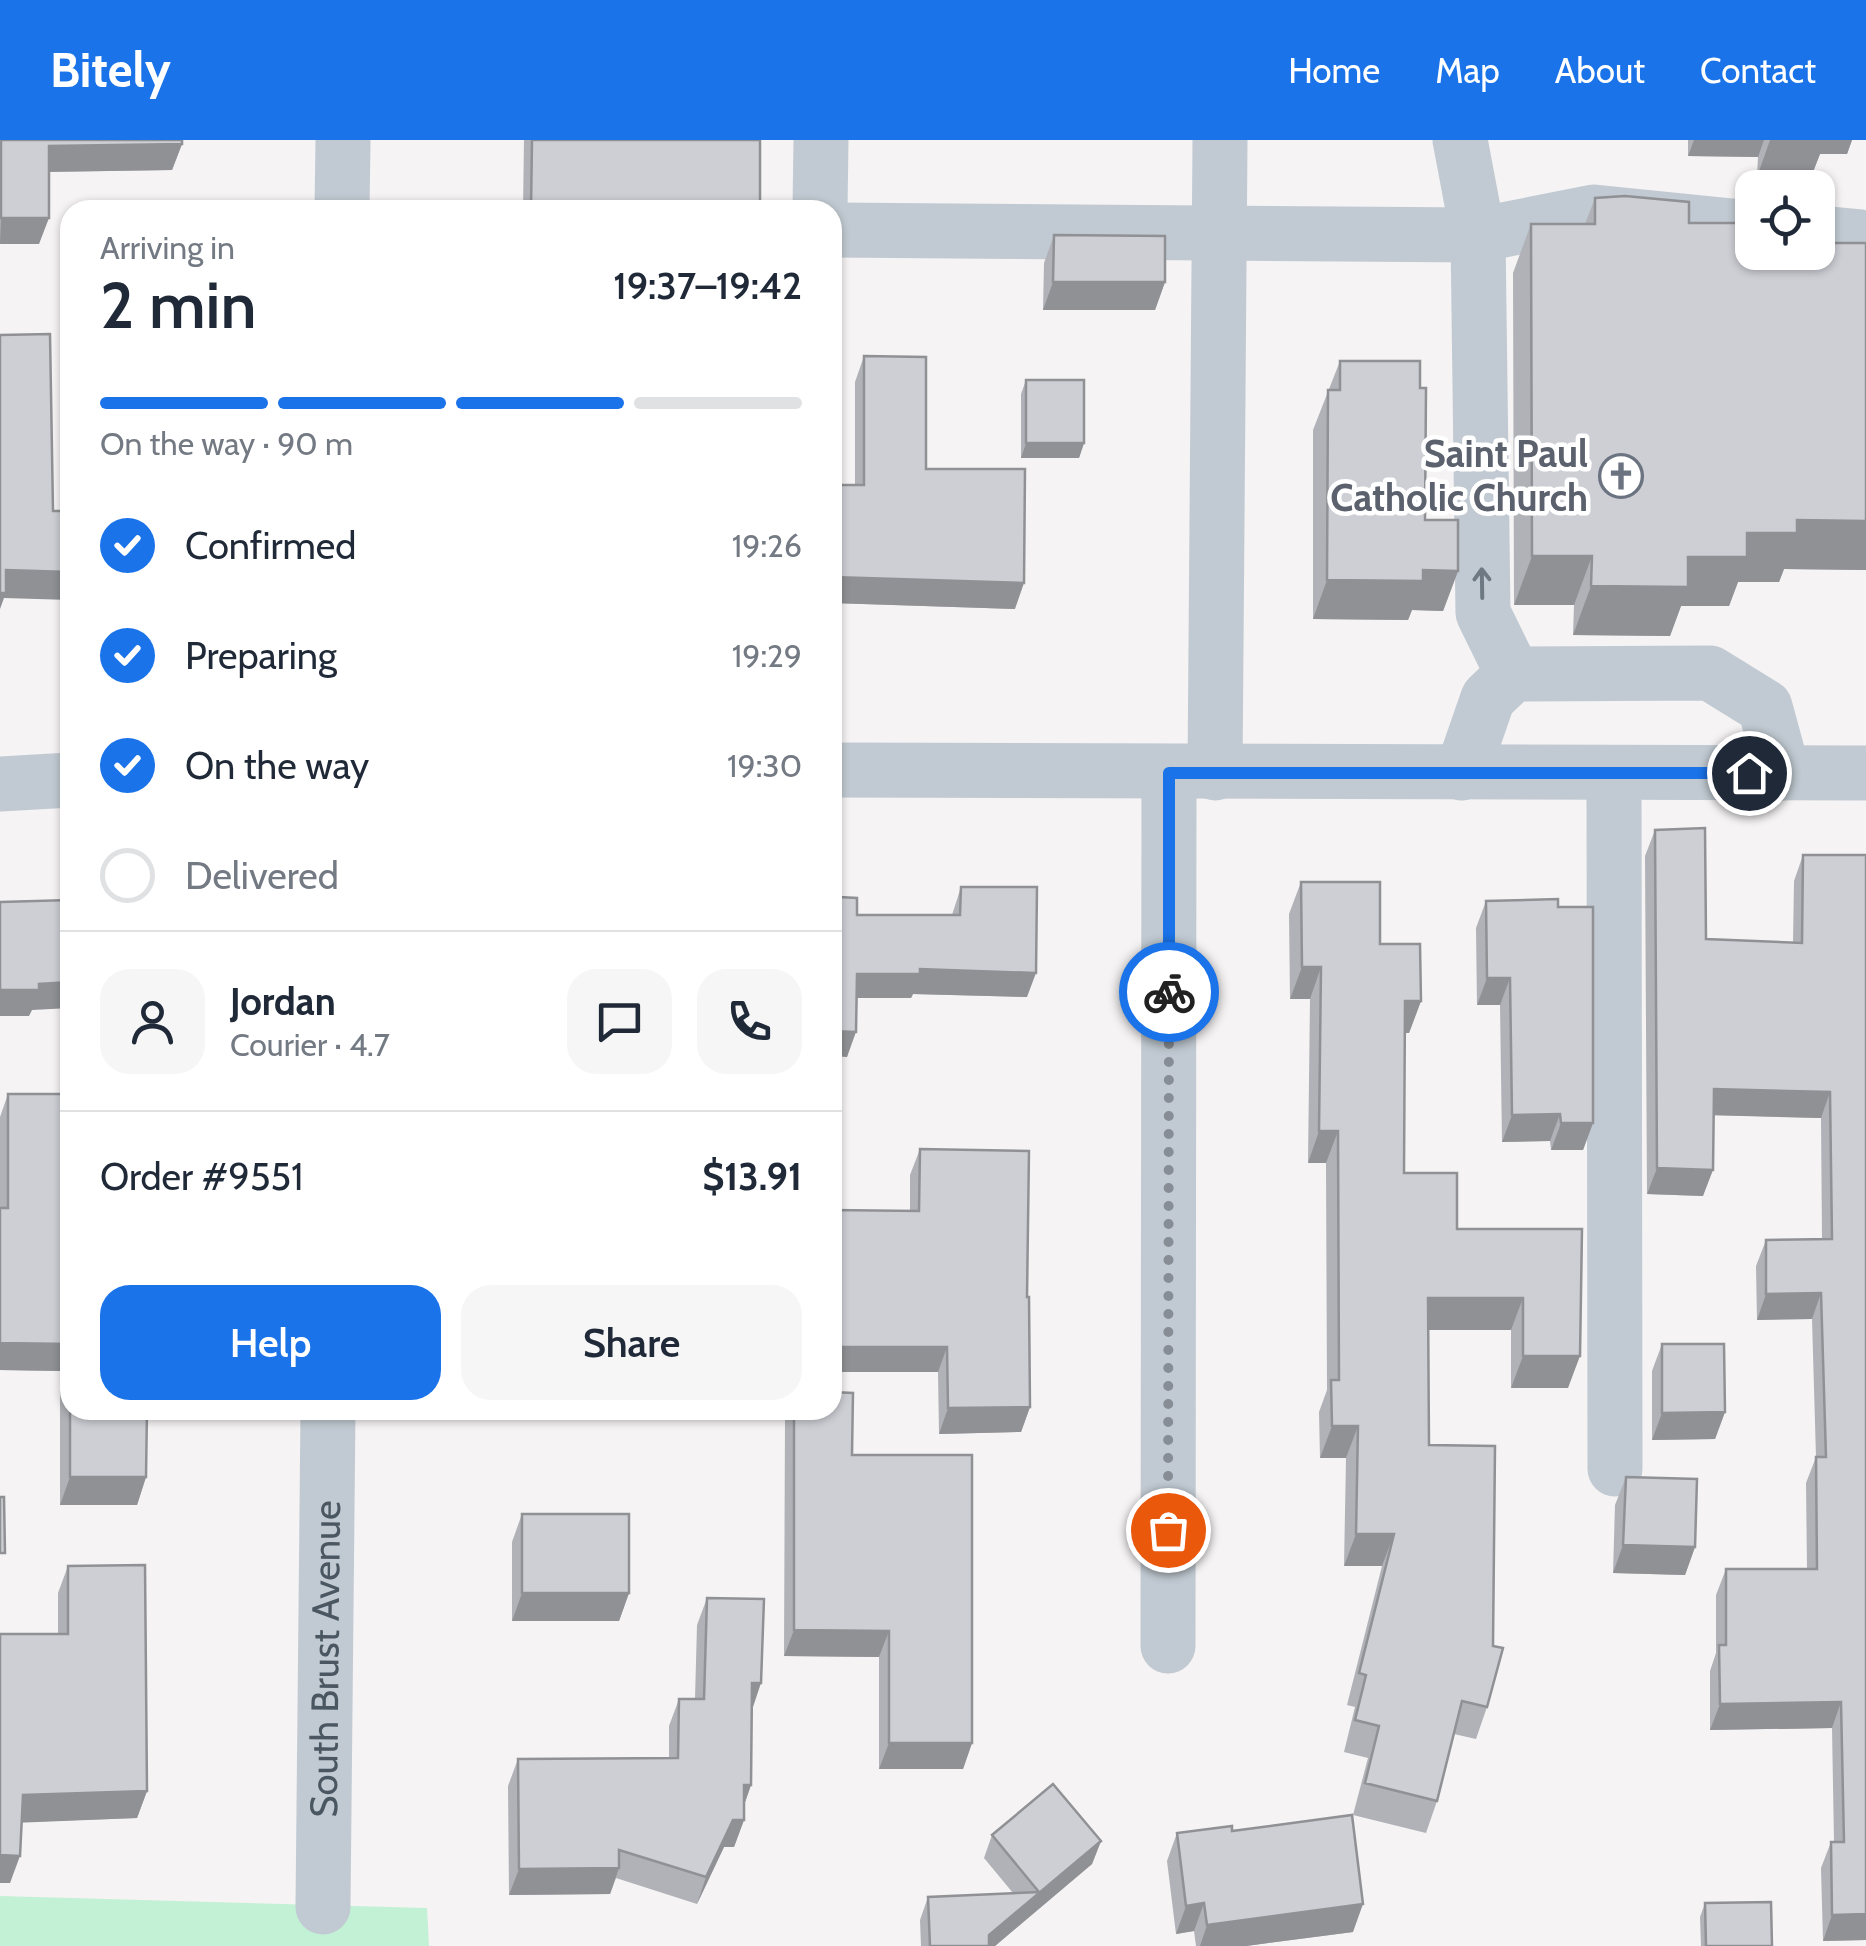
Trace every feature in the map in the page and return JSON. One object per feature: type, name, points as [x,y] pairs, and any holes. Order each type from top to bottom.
[{"type":"street","points":[[342,200],[343,140]]},
{"type":"street","points":[[820,200],[821,140]]},
{"type":"street","points":[[1168,1646],[1192,773],[1220,341],[1220,140]]},
{"type":"street","points":[[1460,140],[1478,234],[1483,612],[1512,674]]},
{"type":"street","points":[[842,230],[1478,234],[1594,212],[1735,226]]},
{"type":"street","points":[[1462,773],[1488,698],[1512,674],[1710,673],[1766,707],[1783,773]]},
{"type":"street","points":[[842,770],[1866,773]]},
{"type":"street","points":[[1614,773],[1615,1469]]},
{"type":"street","points":[[0,784],[60,781]]},
{"type":"street","name":"South Brust Avenue","points":[[324,1907],[328,1420]]},
{"type":"green space","points":[[0,1896],[427,1908],[429,1946],[0,1946]]},
{"type":"building","points":[[1,140],[182,140],[182,144],[49,146],[49,218],[1,218]]},
{"type":"building","points":[[532,140],[760,140],[760,200],[531,200]]},
{"type":"building","name":"Saint Paul Catholic Church","points":[[1625,196],[1689,202],[1689,223],[1735,223],[1735,270],[1835,270],[1835,243],[1866,243],[1866,521],[1797,520],[1797,533],[1747,533],[1747,557],[1688,557],[1688,587],[1591,586],[1592,556],[1532,556],[1531,224],[1595,224],[1595,198]]},
{"type":"building","points":[[1054,235],[1165,236],[1165,282],[1053,282]]},
{"type":"building","points":[[50,334],[53,511],[60,511],[60,572],[6,570],[6,593],[0,593],[0,335]]},
{"type":"building","points":[[864,356],[926,357],[926,469],[1025,469],[1024,583],[842,577],[842,485],[864,485]]},
{"type":"building","points":[[1340,361],[1420,361],[1420,388],[1426,388],[1425,520],[1458,520],[1458,571],[1423,570],[1423,581],[1327,580],[1328,390],[1340,390]]},
{"type":"building","points":[[1026,380],[1084,380],[1084,443],[1026,443]]},
{"type":"building","points":[[1705,828],[1706,939],[1802,943],[1803,855],[1866,855],[1866,1914],[1832,1915],[1831,1842],[1844,1842],[1841,1702],[1720,1704],[1719,1645],[1726,1645],[1726,1569],[1817,1569],[1816,1457],[1826,1457],[1821,1293],[1766,1294],[1766,1240],[1832,1239],[1830,1092],[1714,1089],[1713,1170],[1657,1168],[1655,830]]},
{"type":"building","points":[[1301,882],[1380,882],[1380,944],[1420,944],[1421,1001],[1405,1001],[1404,1173],[1457,1173],[1457,1229],[1582,1229],[1580,1356],[1523,1356],[1523,1298],[1428,1298],[1429,1445],[1495,1446],[1493,1646],[1503,1648],[1487,1707],[1462,1701],[1437,1801],[1365,1783],[1379,1726],[1355,1720],[1366,1675],[1359,1673],[1394,1534],[1356,1534],[1358,1426],[1332,1426],[1331,1380],[1339,1380],[1338,1131],[1319,1131],[1321,967],[1302,967]]},
{"type":"building","points":[[961,887],[1037,887],[1036,973],[920,969],[920,974],[857,974],[856,1032],[842,1031],[842,897],[857,898],[857,915],[960,915]]},
{"type":"building","points":[[1558,899],[1558,907],[1593,907],[1593,1123],[1561,1123],[1560,1114],[1512,1115],[1510,978],[1487,978],[1486,901]]},
{"type":"building","points":[[60,900],[60,983],[39,984],[39,990],[0,990],[0,902]]},
{"type":"building","points":[[8,1094],[60,1094],[60,1344],[0,1343],[0,1208],[8,1208]]},
{"type":"building","points":[[920,1149],[1029,1151],[1030,1407],[948,1408],[947,1347],[842,1347],[842,1210],[919,1211]]},
{"type":"building","points":[[1662,1344],[1724,1344],[1725,1412],[1662,1413]]},
{"type":"building","points":[[842,1392],[853,1393],[852,1455],[972,1455],[972,1743],[889,1743],[889,1631],[794,1630],[794,1420],[842,1420]]},
{"type":"building","points":[[70,1420],[147,1420],[146,1477],[70,1477]]},
{"type":"building","points":[[1626,1477],[1697,1479],[1695,1547],[1623,1545]]},
{"type":"building","points":[[0,1497],[4,1497],[5,1553],[0,1553]]},
{"type":"building","points":[[522,1514],[629,1514],[629,1593],[522,1593]]},
{"type":"building","points":[[145,1565],[147,1791],[23,1795],[20,1856],[0,1855],[0,1634],[68,1634],[68,1566]]},
{"type":"building","points":[[707,1598],[764,1599],[761,1683],[752,1683],[751,1785],[744,1785],[744,1820],[733,1820],[706,1877],[619,1850],[619,1868],[519,1869],[518,1759],[678,1758],[679,1699],[704,1699]]},
{"type":"building","points":[[1053,1784],[1101,1841],[989,1935],[989,1946],[930,1946],[928,1897],[1039,1892],[992,1835]]},
{"type":"building","points":[[1352,1815],[1363,1904],[1207,1925],[1204,1903],[1186,1906],[1177,1833],[1232,1826],[1232,1831]]},
{"type":"building","points":[[1771,1902],[1772,1946],[1706,1946],[1705,1903]]},
{"type":"way so far","points":[[1168,1530],[1169,992]]},
{"type":"place","name":"Saint Paul Catholic Church","points":[[1621,476]]},
{"type":"route","points":[[1169,992],[1169,773],[1749,773]]}]
